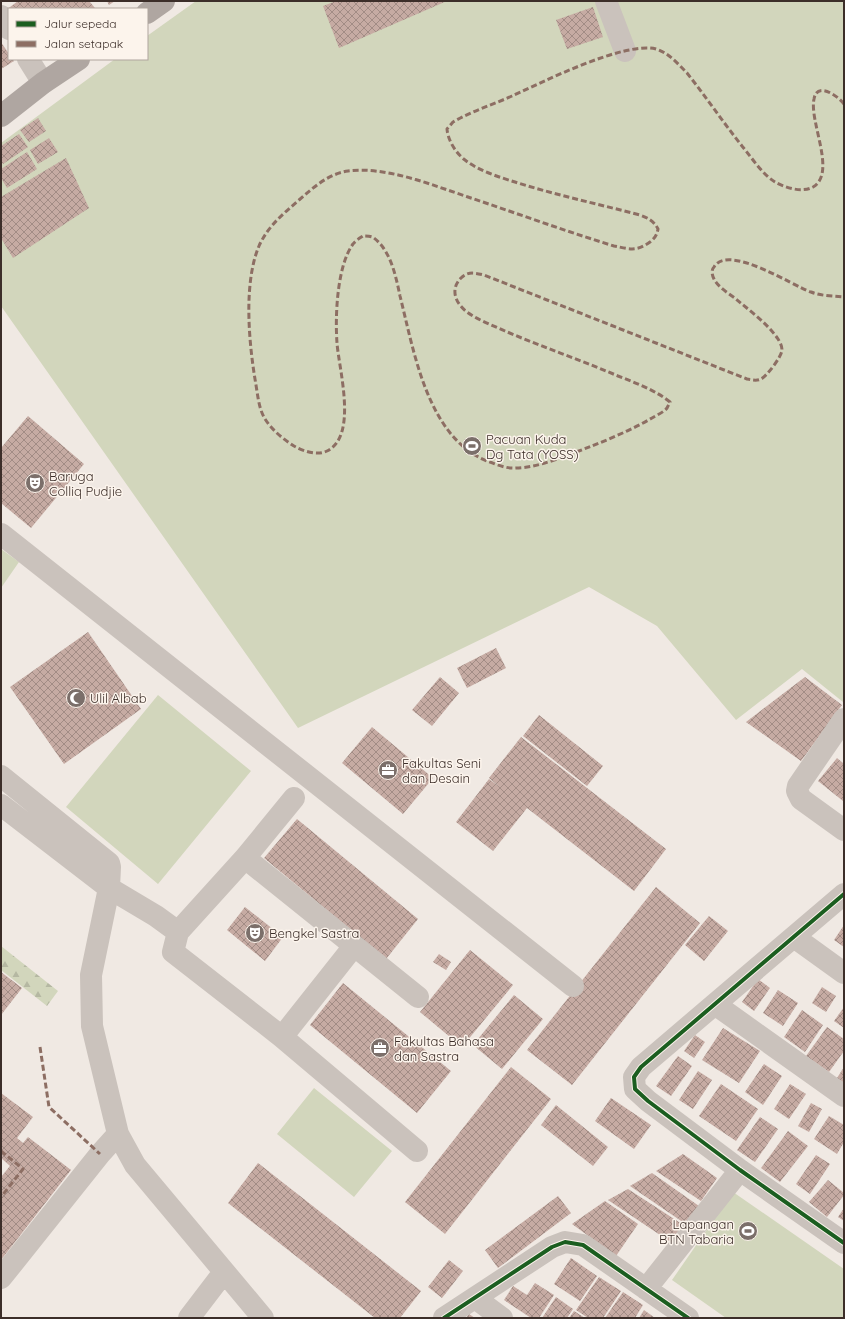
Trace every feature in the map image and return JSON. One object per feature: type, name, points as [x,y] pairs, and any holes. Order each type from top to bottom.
[{"type":"main road","points":[[148,12],[164,1]]},
{"type":"main road","points":[[1,116],[44,83],[78,60]]},
{"type":"street","points":[[606,1],[625,51]]},
{"type":"street","points":[[1,16],[8,27]]},
{"type":"street","points":[[29,60],[44,83]]},
{"type":"street","points":[[1,534],[573,986]]},
{"type":"street","points":[[844,719],[798,786],[797,791],[801,800],[844,830]]},
{"type":"street","points":[[1,776],[106,859],[110,867],[109,888],[91,975],[92,1026],[118,1134],[134,1165],[263,1318]]},
{"type":"street","points":[[294,798],[245,858],[178,932],[173,952],[282,1037],[417,1151]]},
{"type":"street","points":[[1,805],[109,888],[156,916],[178,932]]},
{"type":"street","points":[[245,858],[418,997]]},
{"type":"street","points":[[844,894],[642,1067],[634,1077],[635,1088],[648,1101],[740,1170],[844,1243]]},
{"type":"street","points":[[794,937],[844,973]]},
{"type":"street","points":[[282,1037],[354,946]]},
{"type":"street","points":[[716,1005],[844,1096]]},
{"type":"street","points":[[1,1278],[100,1154],[118,1134]]},
{"type":"street","points":[[646,1289],[740,1170]]},
{"type":"street","points":[[444,1318],[552,1247],[565,1242],[583,1245],[688,1318]]},
{"type":"street","points":[[189,1318],[224,1272]]},
{"type":"street","points":[[475,1298],[502,1318]]},
{"type":"green space","name":"Pacuan Kuda Dg Tata (YOSS)","points":[[196,1],[844,1],[843,702],[802,669],[736,720],[657,626],[589,587],[298,728],[1,306],[1,143],[114,60],[148,60],[148,35]]},
{"type":"green space","points":[[1,549],[19,562],[1,588]]},
{"type":"green space","points":[[158,695],[251,771],[158,884],[66,807]]},
{"type":"green space","points":[[1,946],[58,991],[47,1006],[1,970]]},
{"type":"green space","points":[[314,1088],[392,1151],[354,1197],[277,1134]]},
{"type":"green space","name":"Lapangan BTN Tabaria","points":[[733,1192],[844,1269],[844,1318],[726,1318],[672,1280]]},
{"type":"building","points":[[18,1],[89,1],[95,8],[9,8]]},
{"type":"building","points":[[107,1],[115,1],[109,5]]},
{"type":"building","points":[[336,1],[447,1],[339,48],[323,6]]},
{"type":"building","points":[[593,7],[603,37],[567,49],[556,20]]},
{"type":"building","points":[[1,42],[8,52],[8,60],[14,61],[1,69]]},
{"type":"building","points":[[38,118],[46,131],[29,142],[20,130]]},
{"type":"building","points":[[19,134],[28,147],[3,164],[1,162],[1,146]]},
{"type":"building","points":[[49,138],[58,152],[38,164],[30,150]]},
{"type":"building","points":[[27,152],[37,169],[7,188],[1,178],[1,169]]},
{"type":"building","points":[[66,158],[89,208],[13,258],[1,238],[1,197]]},
{"type":"building","name":"Baruga Colliq Pudjie","points":[[28,416],[84,464],[31,528],[1,503],[1,448]]},
{"type":"building","name":"Ulil Albab","points":[[88,632],[141,709],[64,764],[10,687]]},
{"type":"building","points":[[496,648],[506,668],[467,688],[457,668]]},
{"type":"building","points":[[440,677],[459,693],[432,726],[412,710]]},
{"type":"building","points":[[805,677],[842,705],[801,761],[746,722]]},
{"type":"building","points":[[539,715],[603,766],[587,786],[523,736]]},
{"type":"building","name":"Fakultas Seni dan Desain","points":[[372,727],[433,778],[403,814],[342,763]]},
{"type":"building","points":[[521,737],[666,849],[634,891],[527,808],[493,851],[456,822],[489,779],[500,787],[489,778]]},
{"type":"building","points":[[837,758],[844,764],[843,801],[818,781]]},
{"type":"building","points":[[297,819],[418,919],[386,959],[264,858]]},
{"type":"building","points":[[656,887],[700,923],[572,1085],[527,1050]]},
{"type":"building","name":"Bengkel Sastra","points":[[245,907],[283,937],[265,961],[227,930]]},
{"type":"building","points":[[709,916],[728,931],[704,961],[685,945]]},
{"type":"building","points":[[844,925],[844,947],[834,940]]},
{"type":"building","points":[[470,950],[513,985],[462,1047],[420,1012]]},
{"type":"building","points":[[439,954],[451,962],[446,970],[433,962]]},
{"type":"building","points":[[1,972],[22,988],[1,1015]]},
{"type":"building","points":[[758,979],[770,988],[754,1011],[742,1002]]},
{"type":"building","name":"Fakultas Bahasa dan Sastra","points":[[343,983],[451,1071],[417,1113],[310,1025]]},
{"type":"building","points":[[822,987],[836,996],[826,1012],[812,1003]]},
{"type":"building","points":[[778,990],[798,1003],[783,1026],[763,1013]]},
{"type":"building","points":[[514,995],[543,1019],[502,1069],[473,1045]]},
{"type":"building","points":[[844,1007],[844,1028],[834,1021]]},
{"type":"building","points":[[802,1010],[823,1025],[805,1052],[784,1037]]},
{"type":"building","points":[[827,1027],[844,1039],[844,1051],[829,1072],[806,1056]]},
{"type":"building","points":[[723,1028],[760,1051],[739,1083],[702,1060]]},
{"type":"building","points":[[695,1035],[705,1042],[694,1058],[684,1051]]},
{"type":"building","points":[[678,1056],[692,1066],[671,1096],[656,1086]]},
{"type":"building","points":[[764,1064],[782,1076],[763,1105],[745,1092]]},
{"type":"building","points":[[511,1067],[551,1099],[445,1234],[405,1202]]},
{"type":"building","points":[[844,1067],[844,1083],[837,1078]]},
{"type":"building","points":[[698,1071],[712,1080],[693,1109],[679,1100]]},
{"type":"building","points":[[721,1084],[758,1109],[736,1141],[699,1116]]},
{"type":"building","points":[[790,1084],[806,1094],[789,1119],[774,1109]]},
{"type":"building","points":[[1,1093],[33,1117],[17,1138],[23,1143],[28,1137],[71,1170],[1,1260],[1,1177],[10,1166],[1,1158]]},
{"type":"building","points":[[611,1098],[651,1125],[634,1149],[595,1121]]},
{"type":"building","points":[[811,1103],[822,1109],[809,1132],[798,1126]]},
{"type":"building","points":[[556,1105],[608,1147],[593,1166],[541,1125]]},
{"type":"building","points":[[829,1116],[844,1125],[844,1142],[837,1154],[814,1139]]},
{"type":"building","points":[[760,1117],[778,1129],[755,1162],[737,1150]]},
{"type":"building","points":[[788,1131],[808,1146],[780,1182],[761,1168]]},
{"type":"building","points":[[683,1154],[717,1178],[701,1201],[656,1171]]},
{"type":"building","points":[[816,1155],[830,1164],[810,1194],[796,1184]]},
{"type":"building","points":[[258,1163],[421,1291],[400,1318],[375,1318],[228,1203]]},
{"type":"building","points":[[652,1173],[699,1206],[687,1225],[630,1186]]},
{"type":"building","points":[[828,1180],[844,1193],[844,1195],[827,1217],[809,1202]]},
{"type":"building","points":[[628,1189],[685,1226],[672,1243],[608,1200]]},
{"type":"building","points":[[558,1196],[571,1213],[498,1268],[485,1250]]},
{"type":"building","points":[[605,1201],[638,1224],[616,1256],[572,1224]]},
{"type":"building","points":[[844,1208],[844,1221],[838,1217]]},
{"type":"building","points":[[571,1258],[597,1276],[580,1301],[554,1284]]},
{"type":"building","points":[[449,1260],[463,1271],[442,1298],[428,1287]]},
{"type":"building","points":[[599,1277],[621,1291],[603,1318],[588,1318],[576,1310]]},
{"type":"building","points":[[535,1283],[554,1295],[539,1318],[531,1318],[504,1300],[513,1286],[527,1295]]},
{"type":"building","points":[[623,1292],[643,1305],[635,1318],[605,1318]]},
{"type":"building","points":[[556,1297],[573,1309],[567,1318],[542,1318]]},
{"type":"building","points":[[644,1310],[655,1318],[639,1318]]},
{"type":"building","points":[[574,1311],[585,1318],[569,1318]]},
{"type":"building","points":[[469,1314],[475,1318],[466,1318]]},
{"type":"marked path","points":[[844,104],[837,97],[828,92],[819,91],[816,94],[814,99],[814,109],[823,159],[823,171],[820,180],[813,187],[799,190],[775,182],[761,170],[687,73],[665,53],[656,49],[642,48],[624,51],[584,64],[460,118],[453,122],[447,129],[449,138],[453,146],[462,157],[476,167],[489,173],[546,191],[646,217],[653,222],[658,229],[656,236],[650,242],[633,249],[614,246],[409,178],[378,171],[348,171],[334,175],[310,190],[276,221],[267,232],[259,246],[254,261],[249,296],[251,352],[261,411],[271,427],[278,434],[298,448],[315,453],[327,451],[336,443],[342,432],[344,417],[343,385],[336,332],[340,278],[343,265],[354,243],[363,236],[373,237],[385,250],[392,265],[418,366],[426,390],[437,413],[450,433],[467,449],[487,461],[505,467],[516,468],[544,463],[607,440],[664,411],[670,402],[652,390],[590,364],[519,337],[471,315],[459,304],[455,296],[458,282],[466,274],[475,273],[484,275],[747,379],[754,380],[764,377],[777,361],[782,350],[779,340],[764,322],[718,285],[712,274],[714,267],[721,261],[733,260],[761,268],[811,292],[844,297]]},
{"type":"marked path","points":[[40,1047],[49,1107],[100,1154]]},
{"type":"marked path","points":[[1,1151],[23,1169],[1,1197]]},
{"type":"cycle path","points":[[844,894],[641,1067],[634,1077],[635,1089],[648,1101],[740,1170],[844,1243]]},
{"type":"cycle path","points":[[444,1318],[552,1247],[565,1242],[583,1245],[688,1318]]},
{"type":"place","name":"Pacuan Kuda Dg Tata (YOSS)","points":[[472,446]]},
{"type":"place","name":"Baruga Colliq Pudjie","points":[[35,483]]},
{"type":"place","name":"Ulil Albab","points":[[76,698]]},
{"type":"place","name":"Fakultas Seni dan Desain","points":[[388,770]]},
{"type":"place","name":"Bengkel Sastra","points":[[255,933]]},
{"type":"place","name":"Fakultas Bahasa dan Sastra","points":[[380,1048]]},
{"type":"place","name":"Lapangan BTN Tabaria","points":[[748,1231]]}]
